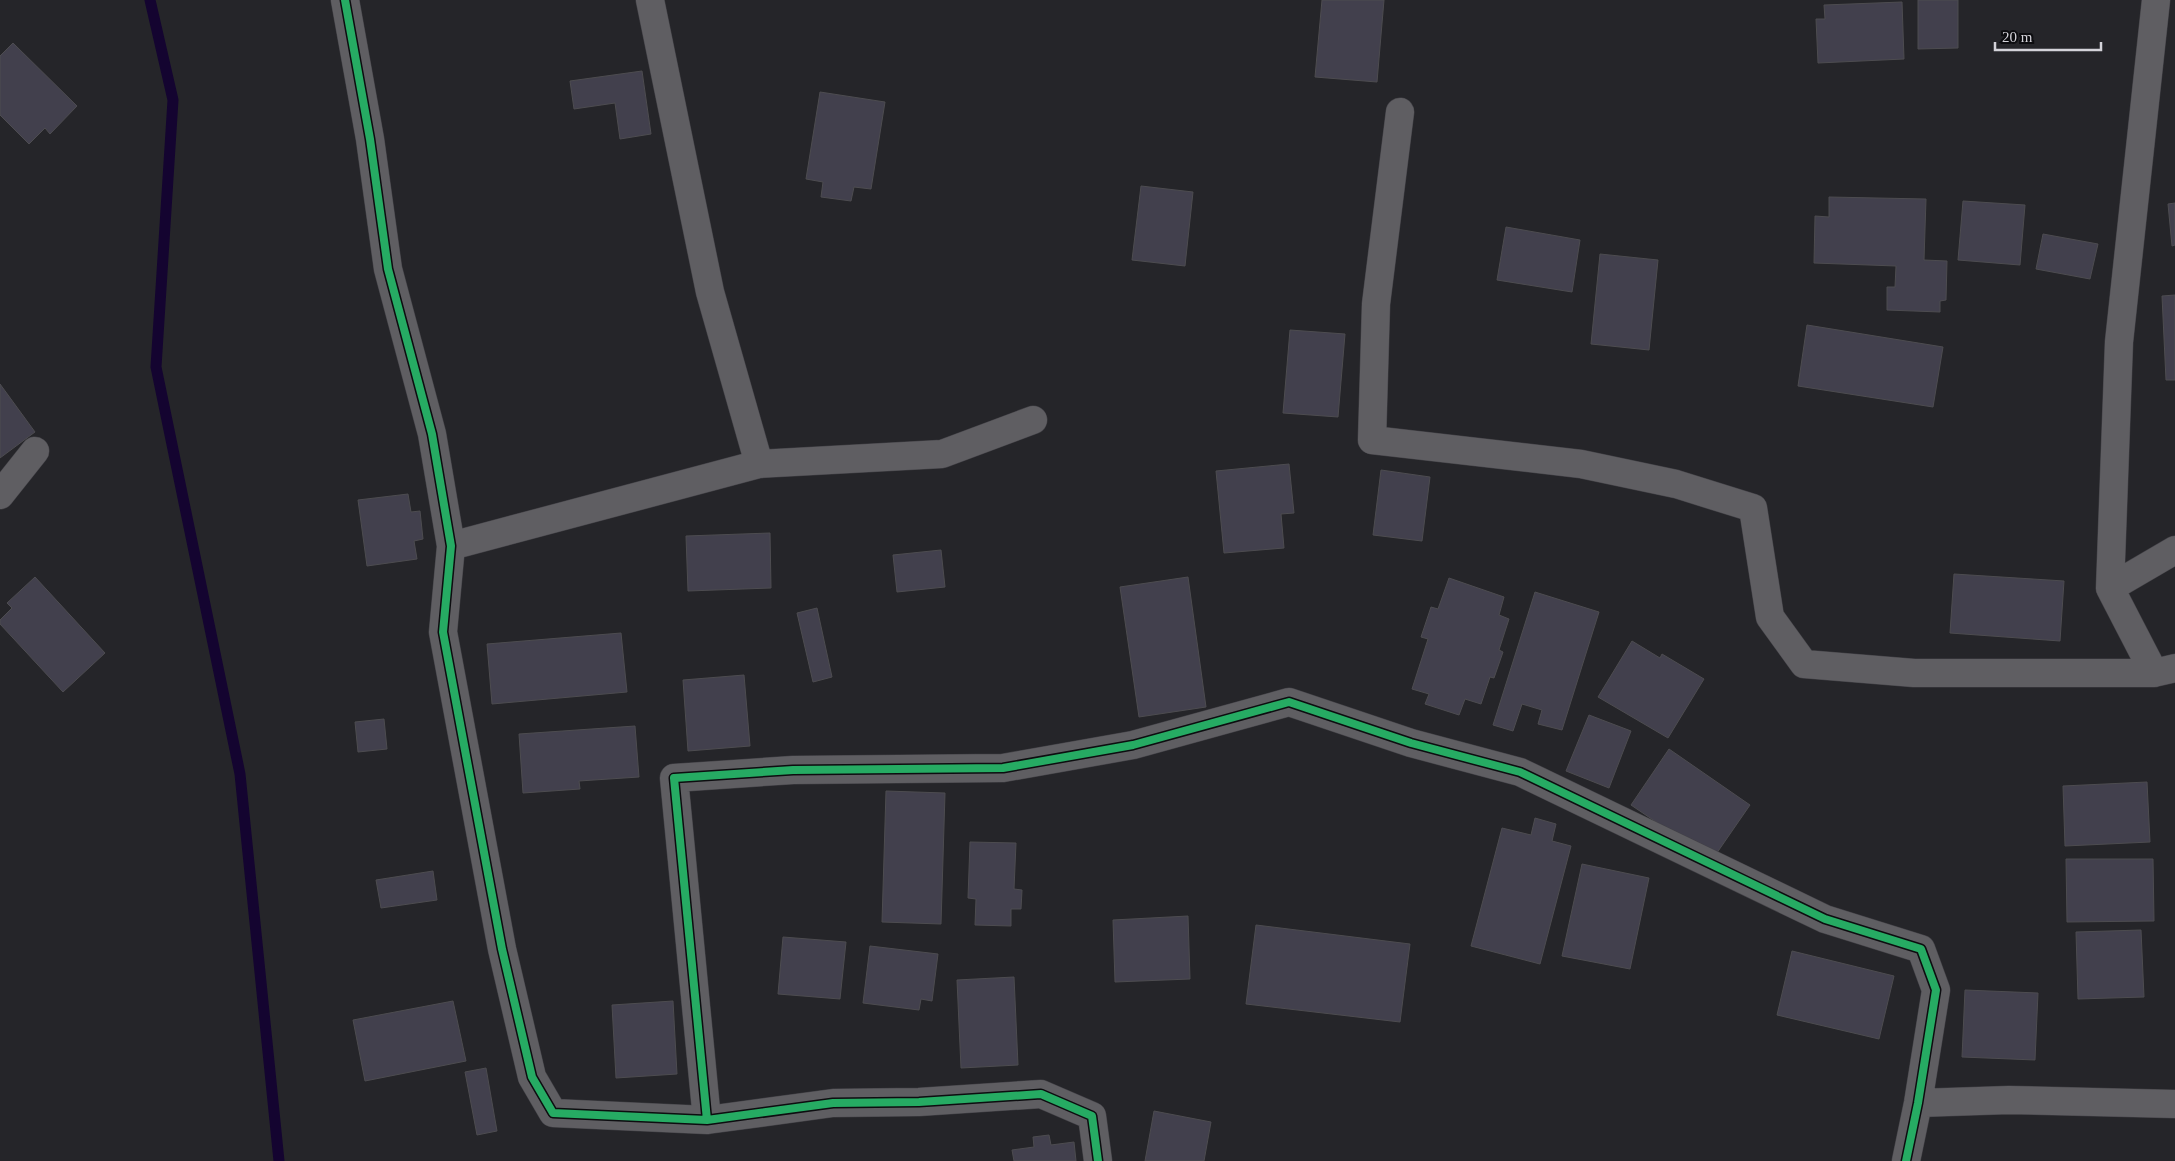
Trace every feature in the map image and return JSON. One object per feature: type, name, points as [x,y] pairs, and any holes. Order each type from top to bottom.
[{"type":"street","points":[[345,0],[370,139],[388,270],[432,434],[451,546],[443,632],[502,949],[532,1077],[553,1113],[707,1120],[833,1104],[919,1102],[1041,1094],[1092,1116],[1098,1161]]},
{"type":"street","points":[[650,0],[710,292],[759,464]]},
{"type":"street","points":[[2156,0],[2119,342],[2110,588],[2164,670]]},
{"type":"street","points":[[1400,112],[1376,304],[1372,440],[1581,464],[1676,484],[1753,508],[1770,617],[1804,664],[1914,673],[2164,670]]},
{"type":"street","points":[[451,546],[759,464],[942,454],[1033,420]]},
{"type":"street","points":[[0,495],[36,451]]},
{"type":"street","points":[[2110,588],[2175,550]]},
{"type":"street","points":[[707,1120],[674,778],[794,770],[1002,768],[1133,745],[1289,702],[1411,743],[1520,772],[1825,919],[1921,949],[1936,990],[1918,1104],[1906,1161]]},
{"type":"street","points":[[1918,1104],[2009,1100],[2175,1104]]},
{"type":"building","points":[[1322,0],[1384,0],[1377,82],[1315,77]]},
{"type":"building","points":[[1918,0],[1958,0],[1958,48],[1918,49]]},
{"type":"building","points":[[1902,2],[1904,59],[1818,63],[1816,19],[1825,19],[1824,5]]},
{"type":"building","points":[[13,43],[77,106],[50,134],[45,128],[29,144],[0,115],[0,56]]},
{"type":"building","points":[[642,71],[651,134],[620,139],[615,103],[574,109],[570,81]]},
{"type":"building","points":[[820,92],[885,102],[871,189],[854,187],[851,201],[821,197],[823,182],[806,179]]},
{"type":"building","points":[[1141,186],[1193,192],[1185,266],[1132,260]]},
{"type":"building","points":[[1829,197],[1926,199],[1924,260],[1947,261],[1946,300],[1940,301],[1940,312],[1887,310],[1887,287],[1895,287],[1896,266],[1814,263],[1815,216],[1829,217]]},
{"type":"building","points":[[1963,201],[2025,205],[2020,265],[1958,260]]},
{"type":"building","points":[[2175,203],[2175,245],[2172,246],[2168,204]]},
{"type":"building","points":[[1506,227],[1580,240],[1572,292],[1497,280]]},
{"type":"building","points":[[2043,234],[2098,244],[2090,279],[2036,269]]},
{"type":"building","points":[[1600,254],[1658,260],[1649,350],[1591,344]]},
{"type":"building","points":[[2175,295],[2175,380],[2166,380],[2162,296]]},
{"type":"building","points":[[1807,325],[1943,347],[1933,407],[1798,386]]},
{"type":"building","points":[[1290,330],[1345,334],[1338,417],[1283,413]]},
{"type":"building","points":[[0,384],[35,432],[0,458]]},
{"type":"building","points":[[1289,464],[1294,513],[1281,514],[1284,548],[1224,553],[1216,471]]},
{"type":"building","points":[[1381,470],[1430,477],[1422,541],[1373,535]]},
{"type":"building","points":[[408,494],[411,512],[420,511],[423,539],[414,541],[417,559],[367,566],[358,500]]},
{"type":"building","points":[[770,533],[771,588],[688,591],[686,536]]},
{"type":"building","points":[[941,550],[945,587],[897,592],[893,555]]},
{"type":"building","points":[[1954,574],[2064,581],[2060,641],[1950,633]]},
{"type":"building","points":[[35,577],[105,653],[63,692],[0,624],[0,620],[12,608],[7,603]]},
{"type":"building","points":[[1188,577],[1206,707],[1139,717],[1120,587]]},
{"type":"building","points":[[1449,578],[1504,597],[1499,615],[1509,619],[1499,650],[1503,652],[1494,678],[1490,677],[1481,704],[1465,699],[1459,715],[1425,704],[1429,694],[1412,689],[1428,639],[1421,637],[1431,607],[1438,609]]},
{"type":"building","points":[[1535,592],[1599,612],[1562,730],[1538,724],[1542,710],[1522,704],[1513,731],[1493,725]]},
{"type":"building","points":[[817,608],[832,677],[813,682],[797,613]]},
{"type":"building","points":[[621,633],[627,692],[492,704],[487,644]]},
{"type":"building","points":[[1632,641],[1660,658],[1662,654],[1704,679],[1668,738],[1598,697]]},
{"type":"building","points":[[744,675],[750,746],[688,751],[683,680]]},
{"type":"building","points":[[1589,715],[1631,731],[1609,788],[1566,771]]},
{"type":"building","points":[[384,719],[387,749],[358,752],[355,722]]},
{"type":"building","points":[[635,726],[639,777],[579,781],[580,789],[523,793],[519,734]]},
{"type":"building","points":[[1669,749],[1750,805],[1712,860],[1631,805]]},
{"type":"building","points":[[2147,782],[2150,842],[2065,846],[2063,786]]},
{"type":"building","points":[[886,791],[945,793],[941,924],[882,922]]},
{"type":"building","points":[[1535,818],[1556,824],[1552,841],[1571,846],[1540,964],[1471,946],[1502,828],[1531,835]]},
{"type":"building","points":[[970,842],[1016,843],[1014,889],[1022,890],[1021,909],[1011,909],[1011,926],[975,925],[976,899],[968,898]]},
{"type":"building","points":[[2066,859],[2153,859],[2154,921],[2067,922]]},
{"type":"building","points":[[1582,864],[1649,878],[1630,969],[1562,956]]},
{"type":"building","points":[[433,871],[437,900],[381,908],[376,880]]},
{"type":"building","points":[[1188,916],[1190,979],[1115,982],[1113,920]]},
{"type":"building","points":[[1256,925],[1410,944],[1400,1022],[1246,1004]]},
{"type":"building","points":[[2141,930],[2144,997],[2078,999],[2076,932]]},
{"type":"building","points":[[783,937],[846,942],[840,999],[778,994]]},
{"type":"building","points":[[870,946],[938,954],[932,1001],[921,999],[919,1010],[863,1003]]},
{"type":"building","points":[[1792,951],[1894,976],[1879,1039],[1777,1015]]},
{"type":"building","points":[[1014,977],[1018,1065],[961,1068],[957,980]]},
{"type":"building","points":[[1965,990],[2038,993],[2035,1060],[1962,1057]]},
{"type":"building","points":[[453,1001],[466,1061],[365,1081],[353,1020]]},
{"type":"building","points":[[673,1001],[677,1074],[616,1078],[612,1005]]},
{"type":"building","points":[[486,1068],[497,1131],[477,1135],[465,1072]]},
{"type":"building","points":[[1154,1111],[1211,1122],[1204,1161],[1145,1161]]},
{"type":"building","points":[[1049,1135],[1051,1145],[1074,1142],[1076,1161],[1014,1161],[1012,1150],[1034,1147],[1033,1137]]},
{"type":"waterway","points":[[150,0],[173,100],[156,367],[240,774],[279,1161]]},
{"type":"cycle path","points":[[345,0],[370,139],[388,269],[432,434],[451,546],[443,632],[502,949],[532,1077],[553,1113],[707,1120],[833,1103],[919,1102],[1041,1094],[1092,1116],[1098,1161]]},
{"type":"cycle path","points":[[707,1120],[674,778],[793,770],[1003,768],[1133,745],[1289,702],[1411,743],[1520,772],[1825,919],[1921,949],[1936,990],[1918,1103],[1906,1161]]}]
